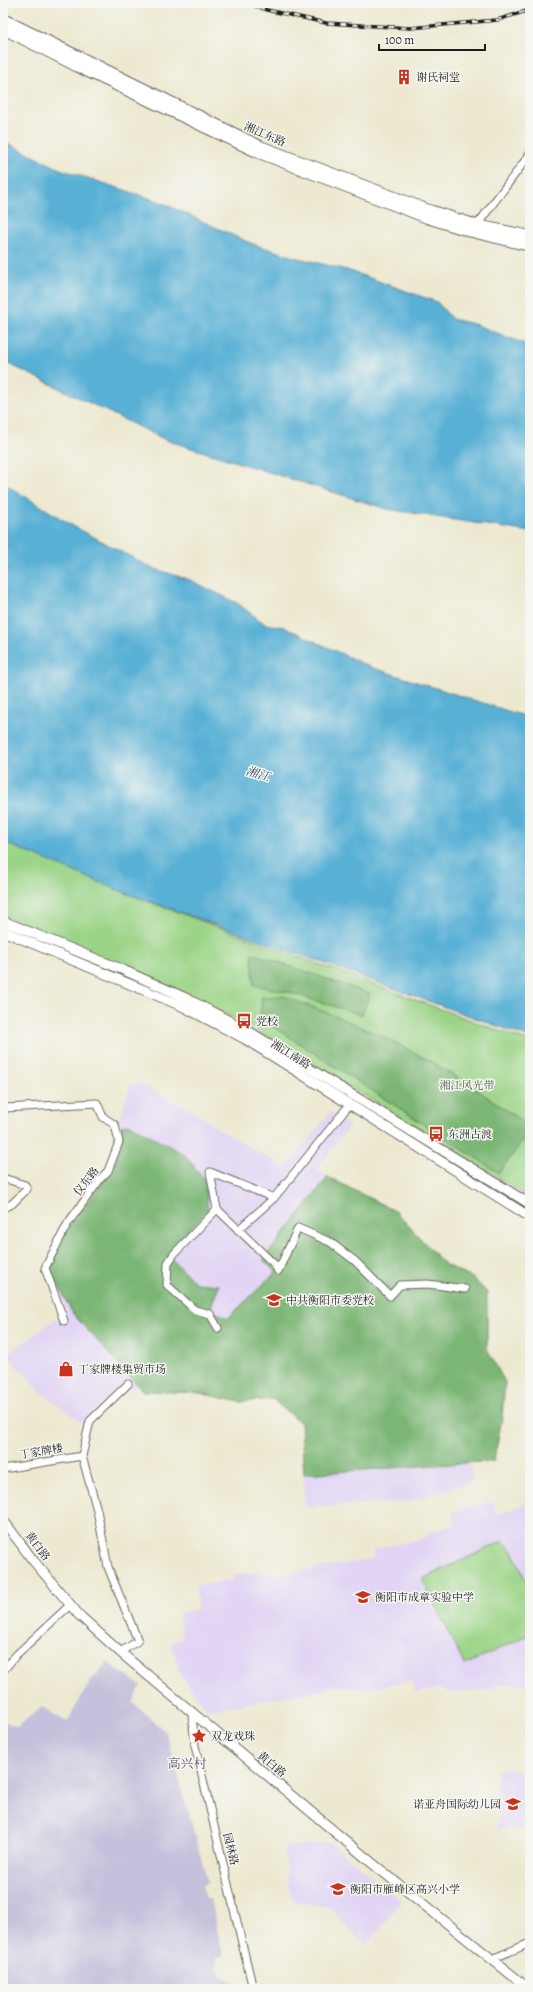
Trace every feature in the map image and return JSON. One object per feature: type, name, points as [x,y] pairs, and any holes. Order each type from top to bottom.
[{"type":"main road","name":"湘江东路","points":[[3,19],[260,146],[429,210],[477,225],[530,236]]},
{"type":"main road","name":"湘江东路","points":[[3,29],[84,70],[259,153],[427,218],[472,232],[530,246]]},
{"type":"main road","name":"湘江南路","points":[[3,921],[179,995],[243,1028],[530,1204]]},
{"type":"main road","name":"湘江南路","points":[[3,930],[182,1006],[245,1039],[530,1217]]},
{"type":"main road","name":"黄白路","points":[[3,1520],[32,1559],[70,1605],[120,1652],[192,1714],[529,1989]]},
{"type":"street","points":[[477,225],[530,154]]},
{"type":"street","name":"仪东路","points":[[3,1113],[5,1108],[97,1102],[103,1117],[115,1124],[119,1142],[108,1171],[101,1178],[68,1223],[45,1268],[64,1321]]},
{"type":"street","points":[[238,1230],[274,1198],[350,1104]]},
{"type":"street","points":[[274,1198],[210,1172],[217,1209],[274,1264],[278,1270],[298,1228],[330,1242],[356,1261],[390,1296],[400,1285],[428,1284],[465,1289]]},
{"type":"street","points":[[3,1178],[25,1185],[27,1189],[12,1204],[3,1208]]},
{"type":"street","points":[[217,1209],[174,1254],[168,1263],[167,1285],[195,1310],[210,1314],[218,1328]]},
{"type":"street","points":[[120,1652],[138,1641],[108,1567],[97,1510],[82,1456],[90,1421],[128,1384]]},
{"type":"street","name":"丁家牌楼","points":[[3,1469],[82,1456]]},
{"type":"street","points":[[3,1671],[16,1655],[70,1605]]},
{"type":"street","name":"园林路","points":[[192,1714],[194,1746],[253,1989]]},
{"type":"street","points":[[492,1959],[530,1943]]},
{"type":"shaded area","name":"中共衡阳市委党校","points":[[139,1083],[198,1114],[215,1127],[286,1168],[330,1112],[350,1125],[316,1171],[395,1211],[444,1264],[474,1279],[487,1292],[487,1349],[505,1382],[502,1417],[494,1461],[471,1463],[472,1482],[407,1502],[305,1507],[301,1423],[272,1399],[240,1402],[199,1393],[143,1391],[137,1385],[133,1390],[125,1381],[92,1412],[85,1420],[84,1424],[41,1392],[7,1355],[67,1310],[50,1275],[48,1265],[103,1179],[114,1169],[122,1144],[119,1121],[130,1086]]},
{"type":"shaded area","name":"衡阳市成章实验中学","points":[[493,1501],[497,1515],[525,1504],[530,1514],[530,1684],[495,1684],[495,1689],[452,1693],[440,1689],[415,1692],[412,1681],[368,1688],[328,1686],[325,1690],[211,1709],[208,1711],[177,1670],[179,1668],[171,1643],[182,1638],[179,1613],[198,1609],[195,1586],[234,1580],[233,1575],[259,1572],[283,1574],[374,1559],[373,1549],[423,1539],[429,1533],[455,1524],[453,1511]]},
{"type":"shaded area","points":[[107,1662],[141,1686],[133,1703],[166,1732],[208,1883],[202,1885],[206,1899],[211,1899],[223,1956],[216,1958],[220,1975],[247,1989],[3,1989],[3,1721],[17,1727],[42,1707],[67,1722],[90,1682]]},
{"type":"shaded area","name":"诺亚舟国际幼儿园","points":[[507,1769],[516,1771],[530,1780],[530,1829],[498,1829],[496,1770]]},
{"type":"shaded area","name":"衡阳市雁峰区高兴小学","points":[[331,1843],[401,1901],[366,1946],[329,1907],[292,1901],[287,1878],[284,1846]]},
{"type":"green space","name":"湘江风光带","points":[[3,841],[123,892],[530,1042],[530,1198],[427,1133],[236,1019],[3,915]]},
{"type":"green space","points":[[252,953],[370,994],[362,1015],[288,992],[254,985]]},
{"type":"green space","points":[[283,996],[368,1030],[432,1062],[461,1079],[530,1127],[530,1131],[499,1173],[260,1018],[262,997]]},
{"type":"green space","name":"中共衡阳市委党校","points":[[130,1124],[185,1155],[205,1180],[208,1210],[168,1255],[196,1283],[219,1285],[210,1310],[228,1318],[276,1272],[263,1260],[328,1177],[395,1211],[444,1264],[474,1279],[487,1292],[487,1349],[505,1382],[502,1417],[494,1461],[304,1474],[301,1423],[272,1399],[240,1402],[199,1393],[143,1391],[73,1314],[48,1265],[68,1227],[99,1188],[112,1167],[121,1141],[122,1125]]},
{"type":"green space","points":[[503,1541],[511,1549],[530,1589],[528,1590],[530,1595],[530,1634],[465,1665],[422,1579]]},
{"type":"water","points":[[3,141],[60,169],[158,201],[250,243],[294,257],[347,270],[437,302],[452,319],[477,325],[530,346],[530,532],[387,509],[166,440],[3,361]]},
{"type":"water","name":"湘江","points":[[3,483],[75,527],[152,568],[190,580],[237,603],[265,624],[284,627],[370,667],[530,718],[530,1038],[123,892],[3,842]]},
{"type":"railway","points":[[247,3],[267,10],[326,23],[410,28],[497,20],[530,10]]},
{"type":"place","name":"谢氏祠堂","points":[[404,77]]},
{"type":"place","name":"党校","points":[[244,1021]]},
{"type":"place","name":"东洲古渡","points":[[436,1134]]},
{"type":"place","name":"中共衡阳市委党校","points":[[274,1300]]},
{"type":"place","name":"丁家牌楼集贸市场","points":[[66,1369]]},
{"type":"place","name":"衡阳市成章实验中学","points":[[363,1597]]},
{"type":"place","name":"双龙戏珠","points":[[199,1736]]},
{"type":"place","name":"诺亚舟国际幼儿园","points":[[513,1804]]},
{"type":"place","name":"衡阳市雁峰区高兴小学","points":[[338,1889]]},
{"type":"district","name":"高兴村","points":[[187,1763]]}]
